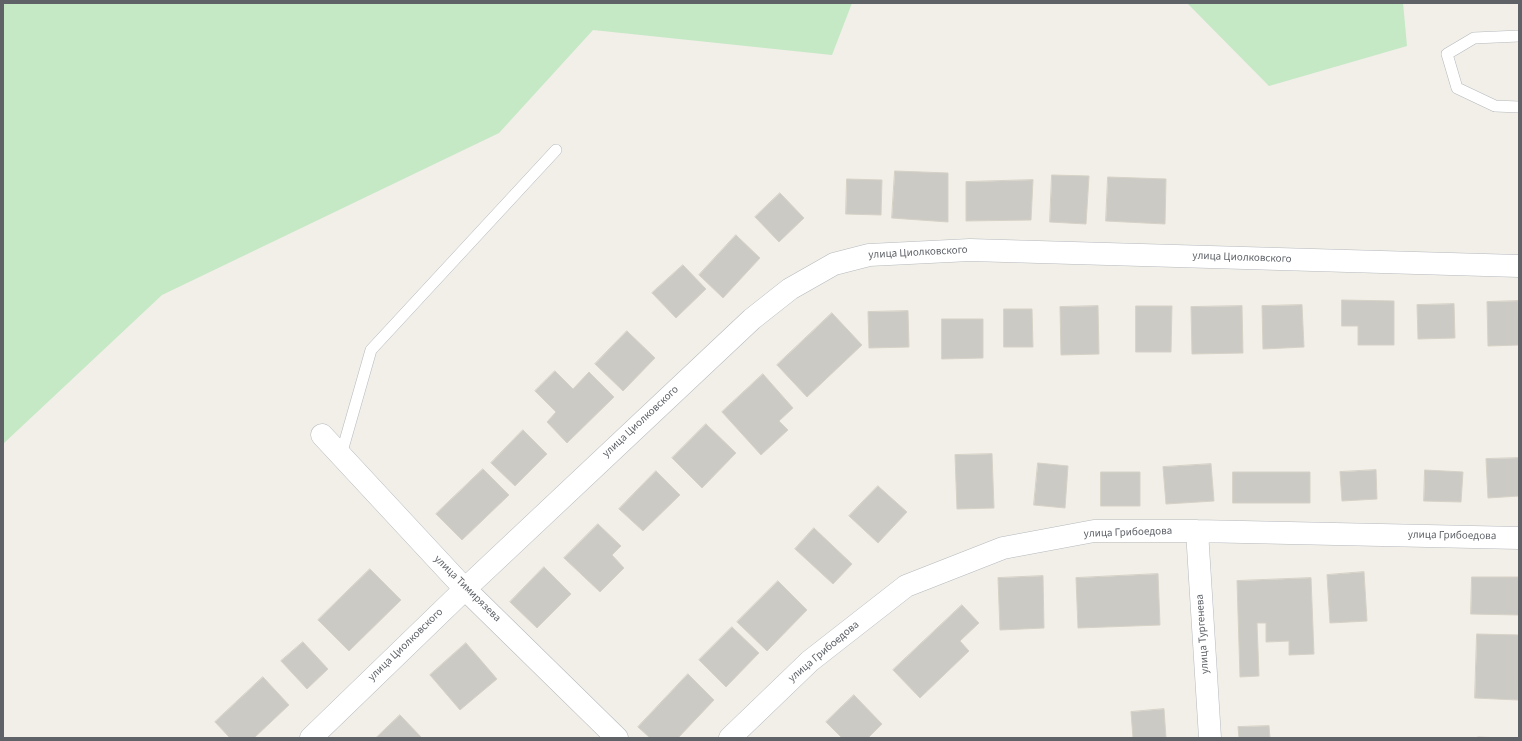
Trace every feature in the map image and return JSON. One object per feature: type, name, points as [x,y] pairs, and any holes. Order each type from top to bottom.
[{"type":"street","name":"улица Циолковского","points":[[311,738],[465,589],[752,318],[790,289],[834,264],[869,255],[970,250],[1519,266]]},
{"type":"street","name":"улица Тимирязева","points":[[322,435],[465,589],[617,738]]},
{"type":"street","name":"улица Грибоедова","points":[[730,738],[810,661],[906,586],[1003,548],[1094,531],[1197,531],[1519,538]]},
{"type":"street","name":"улица Тургенева","points":[[1197,531],[1210,738]]},
{"type":"lane","points":[[1519,36],[1474,38],[1447,54],[1457,88],[1495,106],[1519,107]]},
{"type":"lane","points":[[341,455],[371,350],[556,150]]},
{"type":"green space","points":[[3,3],[852,3],[832,55],[593,30],[499,133],[162,295],[3,444]]},
{"type":"green space","points":[[1187,3],[1403,3],[1407,46],[1269,86]]},
{"type":"building","points":[[895,171],[948,173],[948,222],[892,218]]},
{"type":"building","points":[[1052,175],[1089,176],[1086,224],[1050,222]]},
{"type":"building","points":[[1108,177],[1166,179],[1165,224],[1106,221]]},
{"type":"building","points":[[847,179],[882,180],[881,215],[846,214]]},
{"type":"building","points":[[1033,180],[1031,220],[966,221],[966,182]]},
{"type":"building","points":[[780,193],[804,218],[779,242],[755,217]]},
{"type":"building","points":[[736,235],[760,258],[723,298],[699,275]]},
{"type":"building","points":[[683,265],[706,289],[676,318],[652,293]]},
{"type":"building","points":[[1342,300],[1394,301],[1394,345],[1358,345],[1358,326],[1342,326]]},
{"type":"building","points":[[1518,301],[1519,345],[1488,346],[1487,302]]},
{"type":"building","points":[[1454,304],[1455,338],[1418,339],[1417,305]]},
{"type":"building","points":[[1302,305],[1304,347],[1263,349],[1262,306]]},
{"type":"building","points":[[1098,306],[1099,354],[1061,355],[1060,307]]},
{"type":"building","points":[[1136,306],[1172,306],[1171,352],[1136,352]]},
{"type":"building","points":[[1242,306],[1243,353],[1192,354],[1191,307]]},
{"type":"building","points":[[1004,309],[1032,309],[1033,347],[1004,347]]},
{"type":"building","points":[[908,311],[909,347],[869,348],[868,312]]},
{"type":"building","points":[[832,313],[862,345],[807,397],[777,365]]},
{"type":"building","points":[[942,319],[983,319],[983,358],[942,359]]},
{"type":"building","points":[[627,331],[655,358],[623,391],[595,364]]},
{"type":"building","points":[[555,371],[573,389],[589,372],[614,397],[567,443],[547,422],[556,412],[535,391]]},
{"type":"building","points":[[763,374],[793,408],[779,421],[788,430],[761,455],[722,412]]},
{"type":"building","points":[[706,424],[736,453],[702,488],[672,458]]},
{"type":"building","points":[[523,430],[547,454],[515,486],[491,463]]},
{"type":"building","points":[[992,454],[994,508],[957,509],[955,455]]},
{"type":"building","points":[[1519,458],[1519,496],[1488,498],[1486,459]]},
{"type":"building","points":[[1038,463],[1068,466],[1065,508],[1034,505]]},
{"type":"building","points":[[1211,464],[1214,501],[1166,504],[1163,467]]},
{"type":"building","points":[[483,469],[509,495],[462,540],[436,514]]},
{"type":"building","points":[[1376,470],[1377,499],[1342,501],[1340,472]]},
{"type":"building","points":[[1425,470],[1463,472],[1461,502],[1424,501]]},
{"type":"building","points":[[656,471],[680,495],[643,531],[619,509]]},
{"type":"building","points":[[1101,472],[1140,472],[1140,506],[1101,506]]},
{"type":"building","points":[[1233,472],[1310,472],[1310,503],[1233,503]]},
{"type":"building","points":[[878,486],[907,512],[878,543],[849,516]]},
{"type":"building","points":[[598,524],[621,546],[612,555],[624,568],[600,592],[564,558]]},
{"type":"building","points":[[814,528],[852,564],[833,584],[795,549]]},
{"type":"building","points":[[544,567],[571,594],[537,628],[510,602]]},
{"type":"building","points":[[370,569],[401,600],[349,651],[318,620]]},
{"type":"building","points":[[1364,572],[1367,621],[1330,623],[1327,575]]},
{"type":"building","points":[[1158,574],[1160,625],[1078,628],[1076,578]]},
{"type":"building","points":[[1043,576],[1044,628],[1000,630],[998,578]]},
{"type":"building","points":[[1472,577],[1519,577],[1519,615],[1471,614]]},
{"type":"building","points":[[1311,578],[1314,654],[1289,655],[1289,641],[1266,642],[1266,623],[1257,623],[1259,676],[1240,677],[1237,581]]},
{"type":"building","points":[[778,581],[807,610],[767,651],[737,622]]},
{"type":"building","points":[[962,605],[979,623],[960,641],[969,651],[920,698],[893,670]]},
{"type":"building","points":[[732,627],[759,653],[726,687],[699,660]]},
{"type":"building","points":[[1477,634],[1519,635],[1518,700],[1475,698]]},
{"type":"building","points":[[303,642],[328,669],[307,689],[281,661]]},
{"type":"building","points":[[466,643],[497,679],[460,710],[430,675]]},
{"type":"building","points":[[688,674],[714,700],[678,738],[650,738],[638,727]]},
{"type":"building","points":[[263,677],[289,705],[254,738],[230,738],[215,722]]},
{"type":"building","points":[[854,695],[882,724],[868,738],[842,738],[826,722]]},
{"type":"building","points":[[1164,709],[1166,738],[1133,738],[1131,712]]},
{"type":"building","points":[[400,715],[422,738],[376,738]]},
{"type":"building","points":[[1269,726],[1270,738],[1239,738],[1238,727]]},
{"type":"building","points":[[1478,737],[1503,738],[1478,738]]}]
